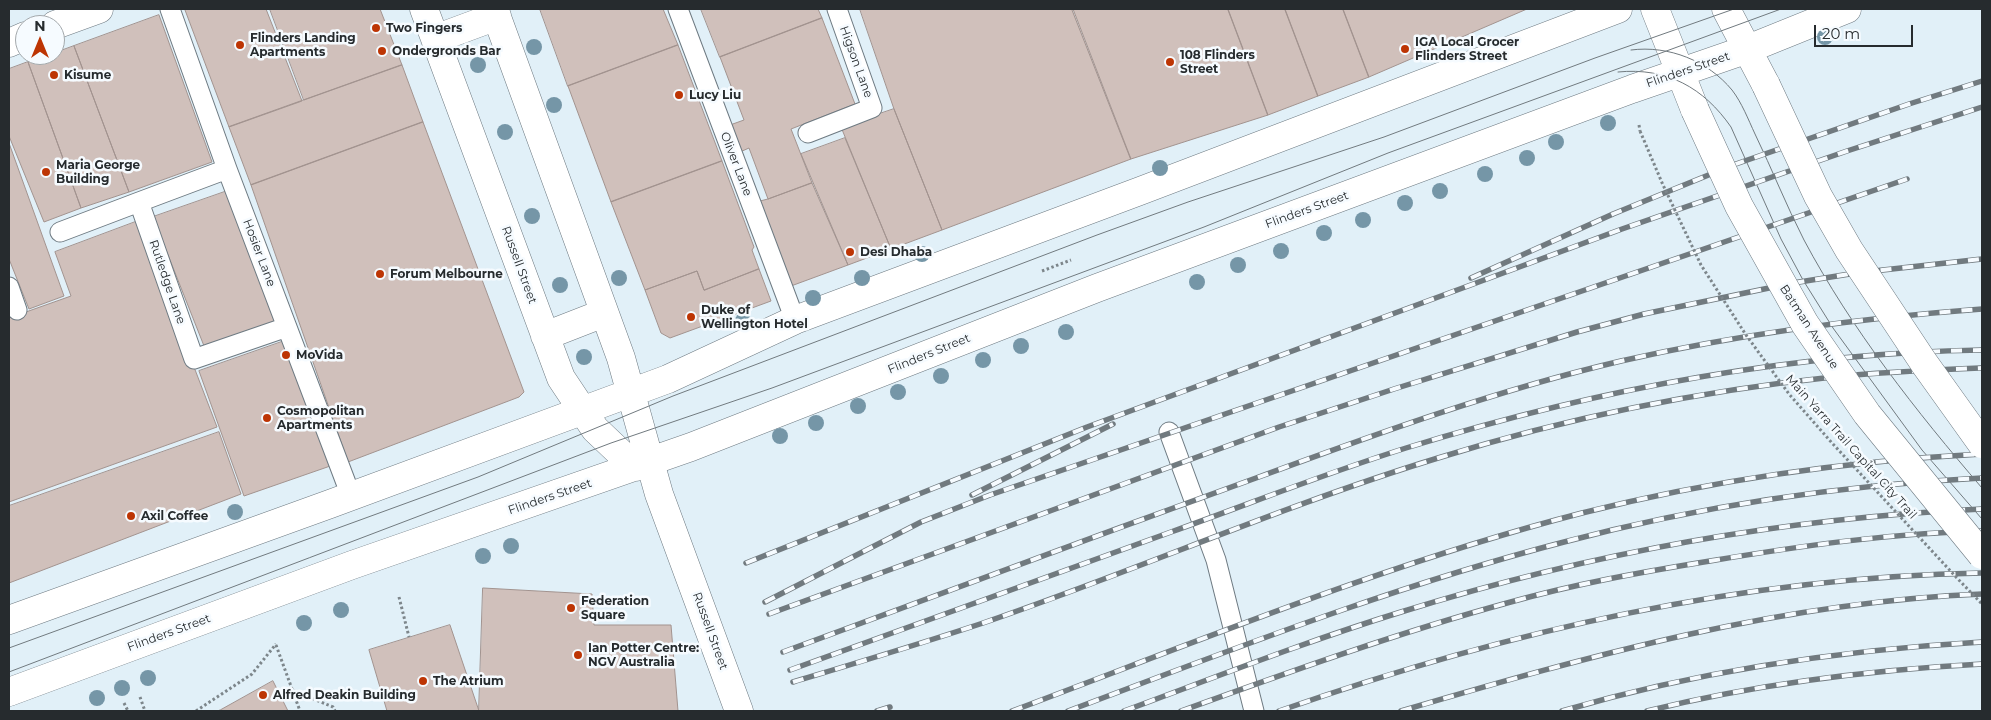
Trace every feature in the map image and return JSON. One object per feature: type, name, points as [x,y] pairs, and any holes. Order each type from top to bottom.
[{"type":"main road","points":[[65,21],[100,9]]},
{"type":"main road","name":"Russell Street","points":[[424,9],[561,378],[595,429],[643,464]]},
{"type":"main road","points":[[9,620],[668,379],[795,320],[1618,9]]},
{"type":"main road","name":"Batman Avenue","points":[[1655,9],[1695,110],[1739,206],[1805,324],[1867,414],[1982,555]]},
{"type":"main road","points":[[1726,9],[1766,84],[1818,196],[1849,250],[1908,340],[1982,444]]},
{"type":"main road","name":"Flinders Street","points":[[9,692],[352,565],[722,436],[1097,288],[1680,72],[1748,49],[1846,9]]},
{"type":"main road","points":[[435,39],[496,12]]},
{"type":"main road","name":"Russell Street","points":[[496,12],[604,313],[622,358],[631,392],[643,464],[659,494],[740,711]]},
{"type":"main road","points":[[545,336],[604,313]]},
{"type":"lane","name":"Hosier Lane","points":[[170,9],[227,169],[351,496]]},
{"type":"lane","name":"Oliver Lane","points":[[678,9],[795,320]]},
{"type":"lane","name":"Higson Lane","points":[[808,133],[872,108],[837,9]]},
{"type":"lane","points":[[60,232],[227,169]]},
{"type":"lane","name":"Rutledge Lane","points":[[139,202],[194,359],[287,327]]},
{"type":"lane","points":[[9,287],[18,310]]},
{"type":"lane","points":[[1169,432],[1216,560],[1254,711]]},
{"type":"path","name":"Main Yarra Trail Capital City Trail","points":[[1640,125],[1640,131],[1663,185],[1702,264],[1746,335],[1789,394],[1956,578],[1982,604]]},
{"type":"path","points":[[1042,271],[1071,260]]},
{"type":"path","points":[[399,596],[409,637]]},
{"type":"path","points":[[196,711],[252,674],[276,644],[300,711]]},
{"type":"path","points":[[293,691],[333,707],[335,711]]},
{"type":"path","points":[[140,697],[145,711]]},
{"type":"path","points":[[124,703],[128,711]]},
{"type":"building","points":[[266,9],[302,101],[229,127],[185,10]]},
{"type":"building","points":[[270,9],[380,9],[402,65],[304,100]]},
{"type":"building","points":[[540,9],[663,9],[678,45],[568,86]]},
{"type":"building","points":[[701,9],[818,9],[822,18],[720,57]]},
{"type":"building","points":[[860,9],[1073,9],[1131,159],[942,230],[894,109]]},
{"type":"building","name":"108 Flinders Street","points":[[1072,9],[1228,9],[1268,115],[1131,159]]},
{"type":"building","points":[[1228,9],[1285,9],[1318,96],[1268,115]]},
{"type":"building","points":[[1285,9],[1343,9],[1369,77],[1318,96]]},
{"type":"building","points":[[1343,9],[1527,9],[1369,77]]},
{"type":"building","points":[[159,15],[212,162],[129,192],[74,46]]},
{"type":"building","points":[[822,18],[855,104],[791,129],[812,183],[768,199],[749,148],[740,152],[730,125],[744,120],[720,57]]},
{"type":"building","points":[[678,45],[722,161],[611,202],[568,86]]},
{"type":"building","points":[[74,46],[129,192],[81,208],[29,65],[65,65],[65,49]]},
{"type":"building","name":"Maria George Building","points":[[20,65],[29,65],[81,208],[44,222],[9,136],[9,69]]},
{"type":"building","points":[[402,65],[423,122],[251,185],[229,127]]},
{"type":"building","points":[[894,109],[942,230],[891,249],[841,127]]},
{"type":"building","name":"Forum Melbourne","points":[[423,122],[524,392],[519,397],[348,462],[251,185]]},
{"type":"building","points":[[845,138],[891,249],[848,265],[801,154]]},
{"type":"building","points":[[9,143],[64,296],[29,309],[9,259]]},
{"type":"building","points":[[722,161],[754,247],[752,250],[759,269],[704,290],[697,271],[645,290],[611,202]]},
{"type":"building","points":[[812,183],[848,265],[791,286],[756,202]]},
{"type":"building","points":[[233,189],[283,324],[206,351],[153,217]]},
{"type":"building","points":[[138,221],[217,427],[9,502],[9,318],[71,296],[55,252]]},
{"type":"building","name":"Duke of Wellington Hotel","points":[[759,269],[771,301],[670,338],[661,333],[645,290],[697,271],[704,290]]},
{"type":"building","name":"Cosmopolitan Apartments","points":[[290,339],[336,464],[244,496],[199,371]]},
{"type":"building","points":[[219,432],[241,494],[9,583],[9,506]]},
{"type":"building","name":"Ian Potter Centre: NGV Australia","points":[[483,588],[592,594],[594,625],[671,625],[678,711],[479,711]]},
{"type":"building","name":"The Atrium","points":[[450,625],[479,711],[387,711],[369,650]]},
{"type":"building","name":"Alfred Deakin Building","points":[[273,681],[288,711],[217,711],[220,710]]},
{"type":"tram line","points":[[9,648],[478,477],[673,396],[1097,235],[1188,202],[1384,137],[1595,58],[1734,9]]},
{"type":"tram line","points":[[9,672],[611,443],[772,388],[1204,227],[1388,153],[1781,9]]},
{"type":"tram line","points":[[1631,50],[1659,50],[1687,57],[1711,71],[1732,90],[1745,111],[1804,240],[1843,306],[1886,369],[1982,488]]},
{"type":"tram line","points":[[1618,72],[1636,71],[1653,73],[1683,83],[1709,101],[1720,113],[1731,127],[1781,239],[1803,280],[1833,328],[1922,450],[1982,519]]},
{"type":"railway","points":[[1471,278],[1613,214],[1733,165],[1909,104],[1982,81]]},
{"type":"railway","points":[[746,563],[1087,427],[1622,229],[1847,151],[1982,107]]},
{"type":"railway","points":[[765,602],[921,522],[990,495],[1907,179]]},
{"type":"railway","points":[[769,614],[1279,427],[1577,332],[1644,314],[1793,283],[1856,273],[1982,259]]},
{"type":"railway","points":[[783,652],[1346,445],[1529,385],[1666,351],[1755,335],[1846,322],[1982,309]]},
{"type":"railway","points":[[790,670],[1346,468],[1476,428],[1618,393],[1763,367],[1909,353],[1982,350]]},
{"type":"railway","points":[[793,682],[912,646],[1040,603],[1380,476],[1535,430],[1683,398],[1783,383],[1870,374],[1982,368]]},
{"type":"railway","points":[[972,495],[1113,424]]},
{"type":"railway","points":[[1012,711],[1294,604],[1437,555],[1582,513],[1681,491],[1780,474],[1931,457],[1982,454]]},
{"type":"railway","points":[[1068,711],[1313,620],[1438,578],[1564,542],[1667,518],[1772,499],[1877,486],[1982,478]]},
{"type":"railway","points":[[1124,711],[1366,623],[1472,591],[1544,572],[1688,542],[1761,530],[1834,521],[1982,509]]},
{"type":"railway","points":[[1181,711],[1425,627],[1532,596],[1583,584],[1685,565],[1812,545],[1914,534],[1982,531]]},
{"type":"railway","points":[[1279,711],[1450,657],[1537,634],[1625,614],[1713,598],[1802,585],[1892,577],[1982,573]]},
{"type":"railway","points":[[1401,711],[1544,670],[1688,634],[1834,608],[1907,599],[1982,594]]},
{"type":"railway","points":[[1562,711],[1665,684],[1770,664],[1876,651],[1982,642]]},
{"type":"railway","points":[[1647,711],[1730,693],[1813,680],[1898,670],[1982,664]]},
{"type":"railway","points":[[877,711],[890,707]]},
{"type":"place","name":"Two Fingers","points":[[376,28]]},
{"type":"place","name":"Flinders Landing Apartments","points":[[240,45]]},
{"type":"place","name":"IGA Local Grocer Flinders Street","points":[[1405,49]]},
{"type":"place","name":"Ondergronds Bar","points":[[382,51]]},
{"type":"place","name":"108 Flinders Street","points":[[1170,62]]},
{"type":"place","name":"Kisume","points":[[54,75]]},
{"type":"place","name":"Lucy Liu","points":[[679,95]]},
{"type":"place","name":"Maria George Building","points":[[46,172]]},
{"type":"place","name":"Desi Dhaba","points":[[850,252]]},
{"type":"place","name":"Forum Melbourne","points":[[380,274]]},
{"type":"place","name":"Duke of Wellington Hotel","points":[[691,317]]},
{"type":"place","name":"MoVida","points":[[286,355]]},
{"type":"place","name":"Cosmopolitan Apartments","points":[[267,418]]},
{"type":"place","name":"Axil Coffee","points":[[131,516]]},
{"type":"place","name":"Federation Square","points":[[571,608]]},
{"type":"place","name":"Ian Potter Centre: NGV Australia","points":[[578,655]]},
{"type":"place","name":"The Atrium","points":[[423,681]]},
{"type":"place","name":"Alfred Deakin Building","points":[[263,695]]}]
